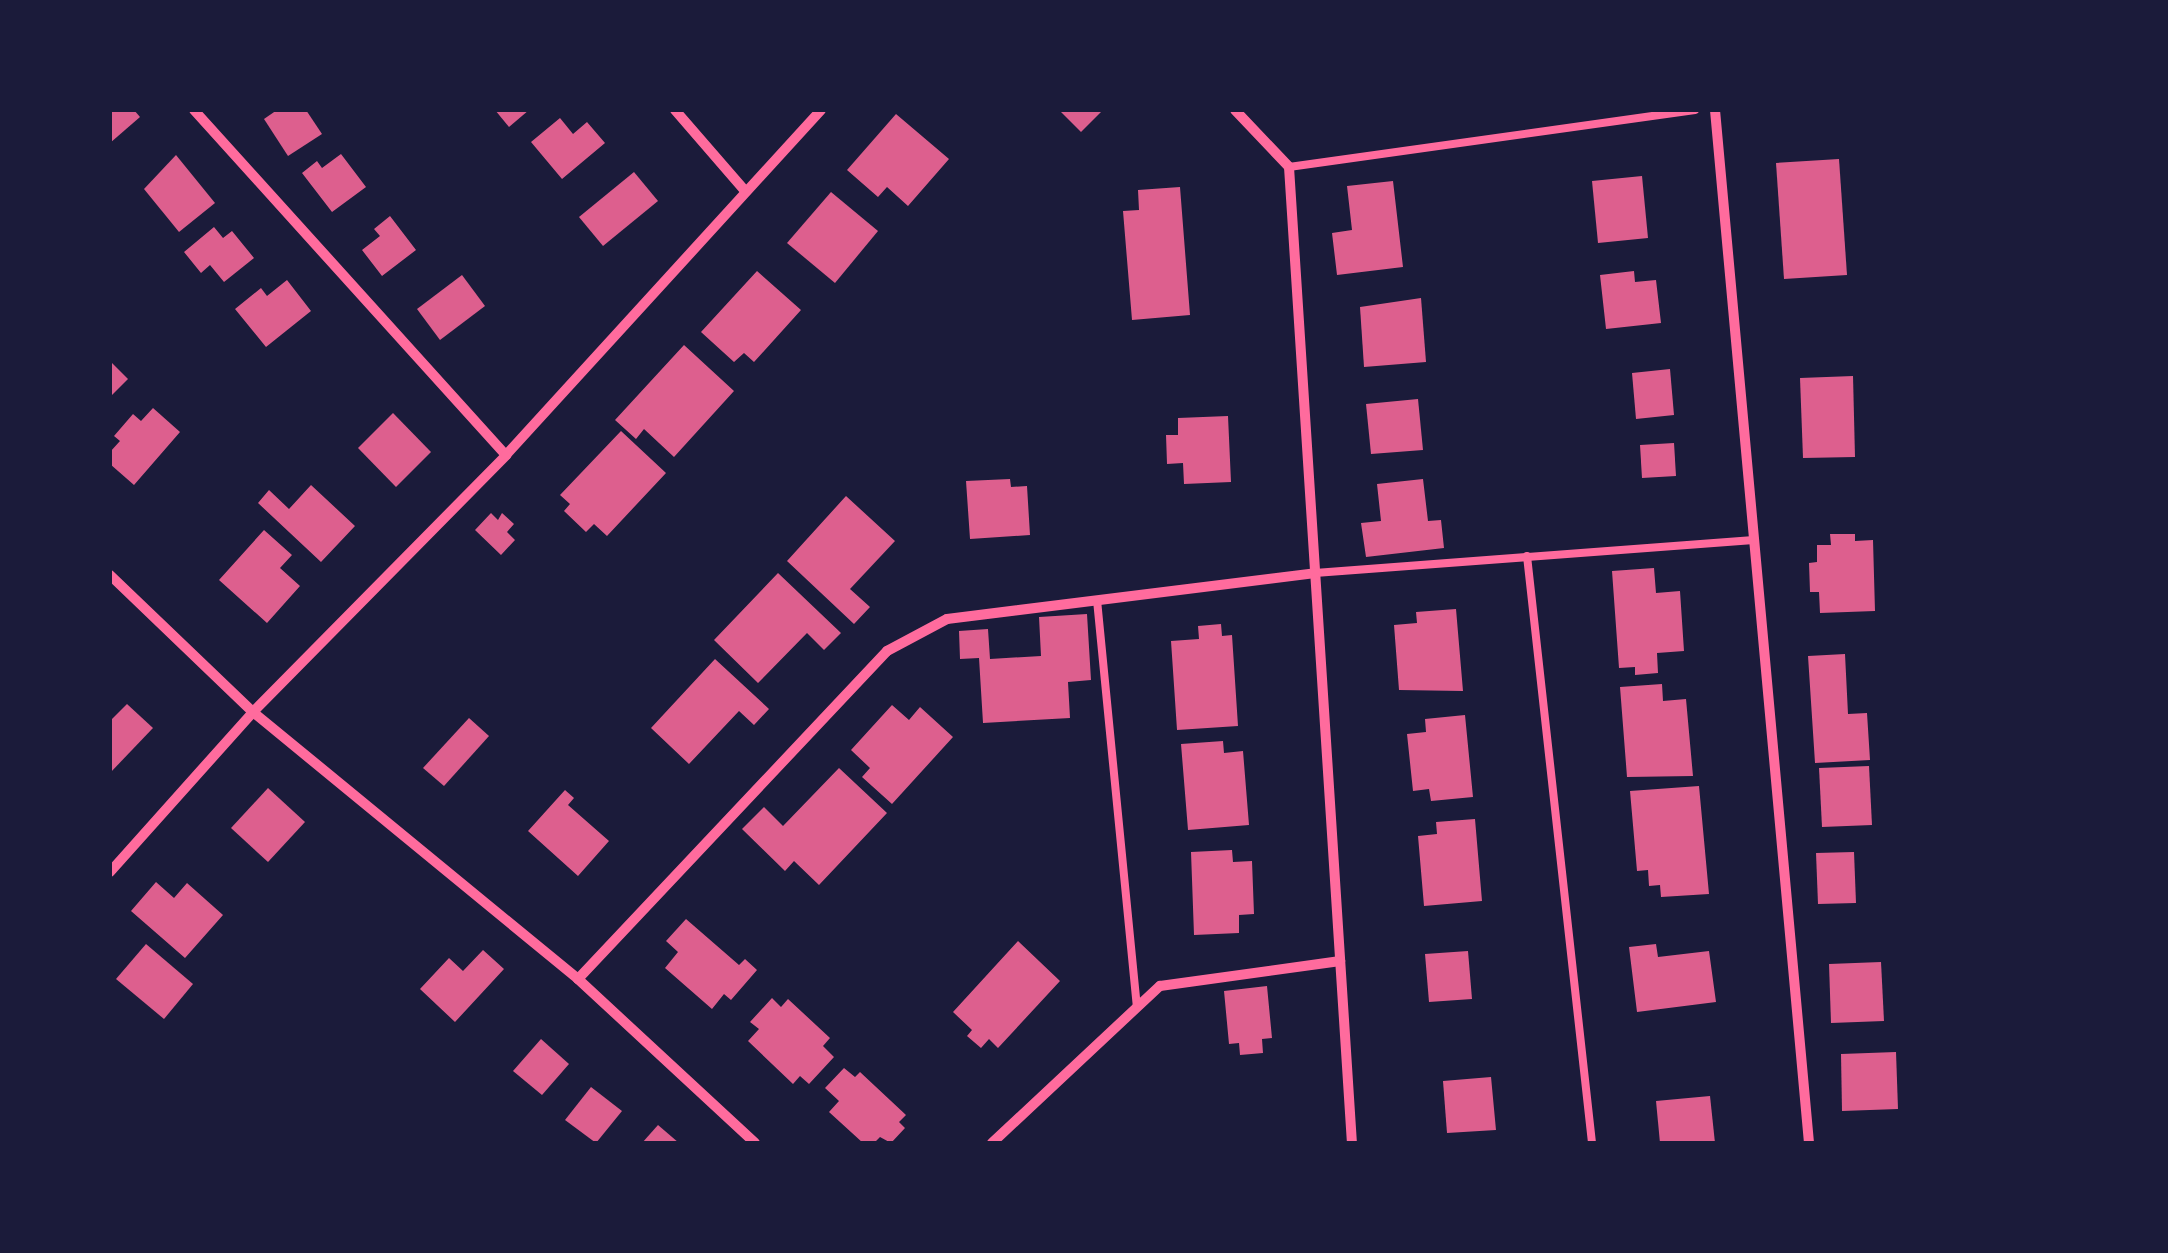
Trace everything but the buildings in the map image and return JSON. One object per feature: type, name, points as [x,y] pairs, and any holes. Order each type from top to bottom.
[{"type":"street","points":[[194,110],[506,455]]},
{"type":"street","points":[[675,110],[746,192]]},
{"type":"street","points":[[110,872],[253,712],[506,455],[822,110]]},
{"type":"street","points":[[1234,110],[1288,167],[1352,1143]]},
{"type":"street","points":[[1715,110],[1809,1143]]},
{"type":"street","points":[[578,979],[887,651],[946,619],[1315,573]]},
{"type":"street","points":[[110,575],[253,712],[578,979],[756,1143]]},
{"type":"street","points":[[992,1143],[1160,986],[1340,961]]},
{"type":"lane","points":[[1288,167],[1695,110]]},
{"type":"lane","points":[[1315,573],[1754,540]]},
{"type":"lane","points":[[1526,556],[1592,1143]]},
{"type":"lane","points":[[1097,600],[1138,1006]]}]
